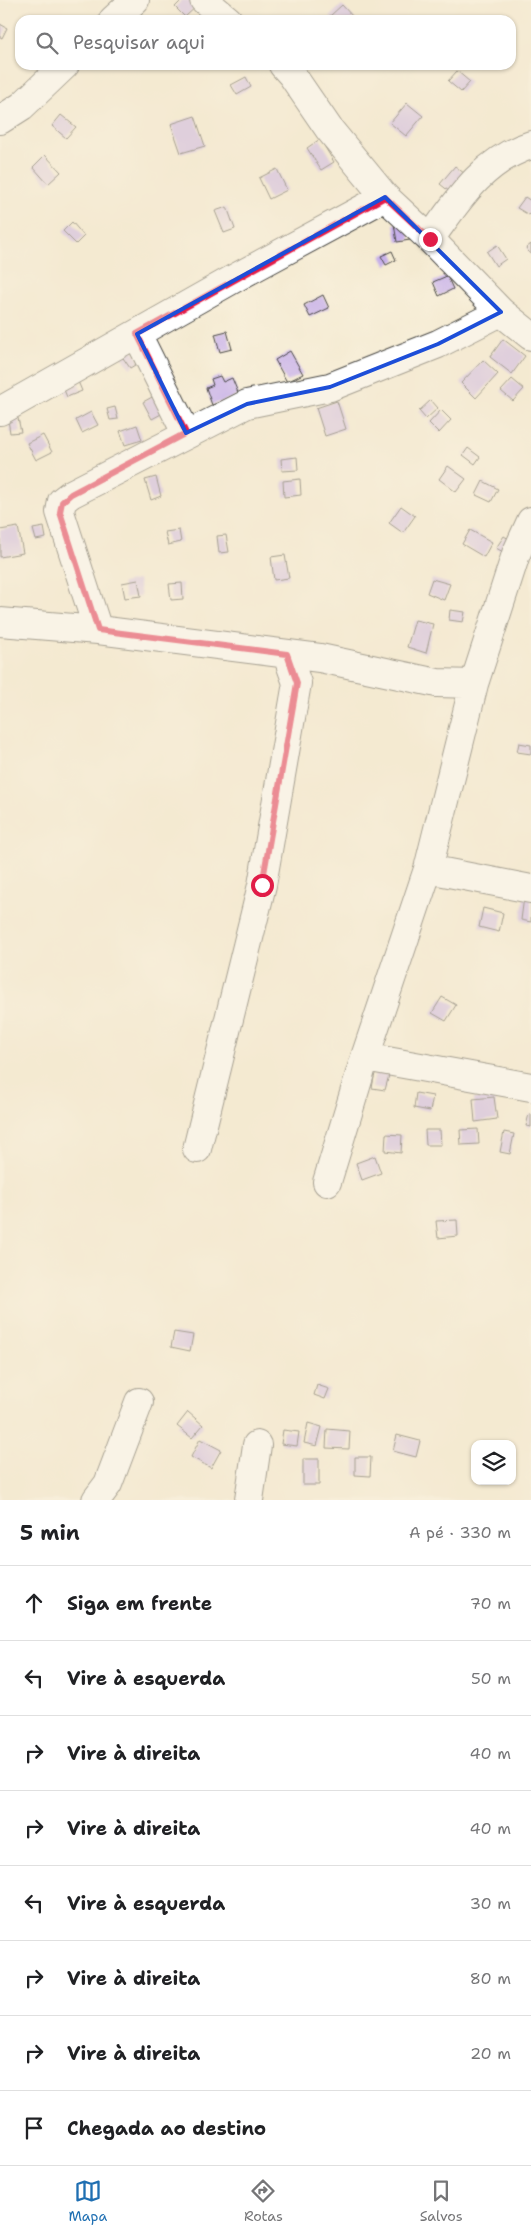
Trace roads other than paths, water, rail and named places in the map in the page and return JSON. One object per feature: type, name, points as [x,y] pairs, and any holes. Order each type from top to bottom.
[{"type":"street","points":[[118,15],[135,0]]},
{"type":"street","points":[[204,0],[222,15]]},
{"type":"street","points":[[0,120],[22,106],[60,70]]},
{"type":"street","points":[[288,70],[329,129],[385,197],[430,239],[501,312],[531,336]]},
{"type":"street","points":[[430,239],[473,180],[498,159],[531,144]]},
{"type":"street","points":[[0,411],[385,197]]},
{"type":"street","points":[[98,630],[60,512],[62,502],[71,494],[186,433],[247,404],[330,387],[438,344],[501,312]]},
{"type":"street","points":[[137,334],[186,433]]},
{"type":"street","points":[[327,1182],[365,1057],[428,870],[474,684],[516,554],[531,521]]},
{"type":"street","points":[[0,622],[98,630],[320,658],[437,683],[474,684]]},
{"type":"street","points":[[197,1149],[262,885],[297,683],[287,654]]},
{"type":"street","points":[[297,683],[320,658]]},
{"type":"street","points":[[428,870],[531,889]]},
{"type":"street","points":[[365,1057],[531,1087]]},
{"type":"street","points":[[96,1500],[108,1484],[139,1402]]},
{"type":"street","points":[[248,1500],[257,1445]]}]
